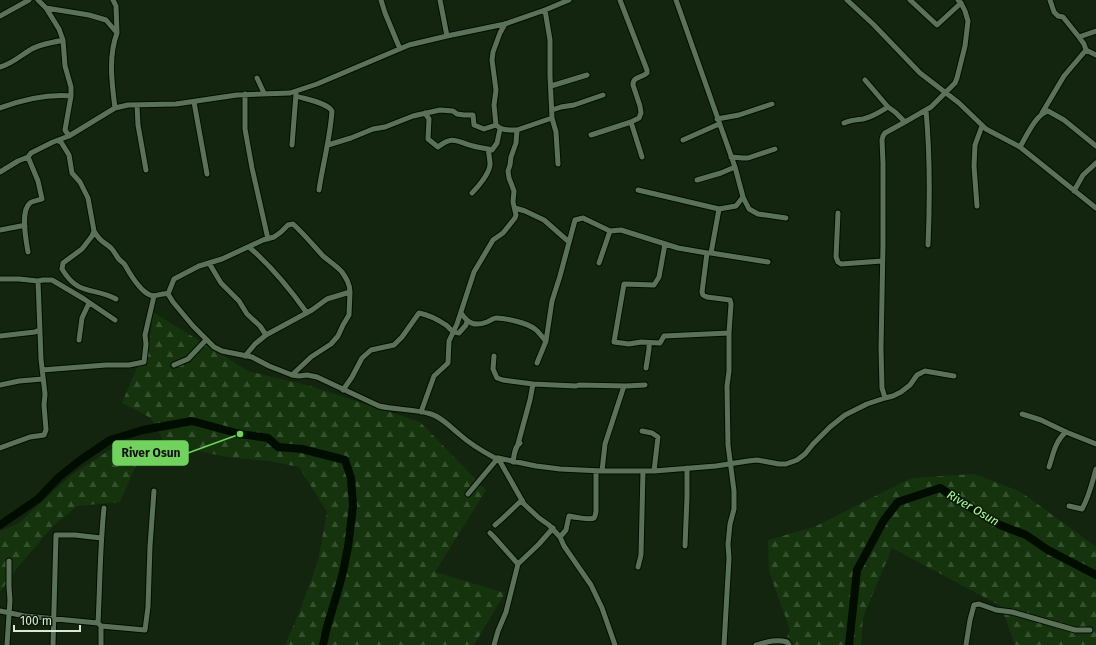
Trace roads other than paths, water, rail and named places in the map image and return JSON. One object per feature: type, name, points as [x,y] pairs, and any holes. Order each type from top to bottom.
[{"type":"street","points":[[0,16],[29,0]]},
{"type":"street","points":[[38,0],[46,8],[59,29],[63,40],[65,66],[71,87],[71,96],[64,139],[61,142],[69,155],[72,173],[80,182],[88,198],[94,231],[97,238],[111,248],[118,258],[124,263],[131,276],[146,292],[154,296],[165,293],[168,294]]},
{"type":"street","points":[[113,0],[116,6],[116,33],[112,72],[115,108]]},
{"type":"street","points":[[381,0],[400,49]]},
{"type":"street","points":[[440,0],[446,36]]},
{"type":"street","points":[[296,94],[400,49],[420,42],[504,24],[569,0]]},
{"type":"street","points":[[591,135],[631,122],[639,118],[641,113],[632,85],[635,79],[647,73],[647,70],[620,0]]},
{"type":"street","points":[[676,0],[735,167],[743,197],[749,209],[754,212],[770,216],[786,218]]},
{"type":"street","points":[[847,0],[873,24],[920,73],[959,103],[986,130],[1020,147],[1074,191],[1088,200],[1096,208]]},
{"type":"street","points":[[885,398],[882,388],[881,364],[883,245],[882,140],[885,133],[931,107],[955,83],[958,78],[968,21],[965,11],[959,1],[937,25],[910,0]]},
{"type":"street","points":[[1050,0],[1054,12],[1058,16],[1063,17],[1084,44],[1086,50],[1096,55]]},
{"type":"street","points":[[46,8],[89,15],[106,20],[116,33]]},
{"type":"street","points":[[545,10],[550,40],[552,118],[556,132],[558,164]]},
{"type":"street","points":[[425,113],[429,119],[428,139],[438,147],[443,142],[455,140],[472,146],[492,150],[497,143],[498,127],[494,104],[496,90],[492,60],[493,52],[504,24]]},
{"type":"street","points":[[1079,37],[1096,31]]},
{"type":"street","points":[[0,67],[11,63],[37,47],[63,40]]},
{"type":"street","points":[[1020,147],[1064,76],[1086,50]]},
{"type":"street","points":[[551,86],[587,74]]},
{"type":"street","points":[[257,78],[264,93]]},
{"type":"street","points":[[865,80],[888,107],[905,122]]},
{"type":"street","points":[[0,172],[28,157],[31,153],[53,142],[64,139],[115,108],[128,105],[176,104],[245,94],[284,93],[296,94],[330,108],[332,111],[328,145],[319,190]]},
{"type":"street","points":[[245,94],[245,129],[268,239]]},
{"type":"street","points":[[292,145],[296,94]]},
{"type":"street","points":[[0,108],[10,104],[42,97],[59,95],[71,96]]},
{"type":"street","points":[[552,110],[574,105],[604,95]]},
{"type":"street","points":[[194,102],[207,174]]},
{"type":"street","points":[[682,140],[718,121],[772,104]]},
{"type":"street","points":[[137,105],[138,125],[146,170]]},
{"type":"street","points":[[844,123],[876,115],[888,107]]},
{"type":"street","points":[[328,145],[373,129],[385,127],[413,116],[440,110],[454,111],[457,114],[473,115],[474,125],[484,129],[498,127],[507,130],[517,130],[552,118]]},
{"type":"street","points":[[926,110],[929,143],[928,245]]},
{"type":"street","points":[[1042,113],[1045,111],[1050,111],[1058,118],[1064,120],[1096,146]]},
{"type":"street","points":[[631,122],[642,157]]},
{"type":"street","points":[[977,206],[974,166],[976,145],[982,126]]},
{"type":"street","points":[[421,412],[434,376],[448,363],[449,341],[461,312],[474,272],[494,240],[513,222],[516,215],[513,202],[514,191],[508,171],[516,143],[517,130]]},
{"type":"street","points":[[472,193],[488,172],[490,165],[488,149]]},
{"type":"street","points":[[731,157],[748,158],[775,149]]},
{"type":"street","points":[[28,157],[38,181],[42,199],[31,202],[25,209],[24,232],[28,252]]},
{"type":"street","points":[[1074,191],[1083,175],[1096,163]]},
{"type":"street","points":[[697,180],[735,167]]},
{"type":"street","points":[[638,190],[718,209],[736,206],[743,197]]},
{"type":"street","points":[[515,208],[544,220],[569,242]]},
{"type":"street","points":[[718,209],[702,292],[703,295],[707,297],[730,300],[731,304],[729,371],[727,386],[728,446],[734,491],[734,503],[728,544],[729,558],[724,645]]},
{"type":"street","points":[[838,213],[836,257],[838,262],[841,264],[882,261]]},
{"type":"street","points":[[537,363],[546,341],[552,301],[575,220],[583,218],[610,231],[621,230],[678,248],[768,262]]},
{"type":"street","points":[[168,294],[174,279],[199,266],[222,259],[274,237],[288,225],[293,224],[331,264],[341,271],[350,286],[350,292],[349,316],[338,336],[331,344],[311,357],[292,375]]},
{"type":"street","points":[[0,230],[25,226]]},
{"type":"street","points":[[94,231],[82,249],[63,263],[62,269],[70,281],[82,289],[104,294],[116,300]]},
{"type":"street","points":[[599,263],[610,231]]},
{"type":"street","points":[[665,244],[659,276],[654,285],[624,284],[614,342],[629,344],[641,342],[660,343],[664,336],[729,333]]},
{"type":"street","points":[[249,247],[261,257],[291,290],[307,313]]},
{"type":"street","points":[[209,263],[220,283],[238,301],[247,314],[260,326],[266,335]]},
{"type":"street","points":[[0,279],[38,281],[52,280],[115,320]]},
{"type":"street","points":[[0,448],[30,437],[44,435],[46,430],[38,281]]},
{"type":"street","points":[[244,356],[266,335],[307,313],[327,299],[350,292]]},
{"type":"street","points":[[168,294],[173,302],[206,340],[214,347],[222,351],[252,357],[269,366],[292,375],[307,375],[317,378],[379,406],[432,414],[442,419],[473,446],[495,458],[560,469],[654,471],[716,466],[757,460],[786,464],[797,460],[805,454],[830,426],[867,404],[901,392],[910,385],[917,376],[925,371],[954,376]]},
{"type":"street","points":[[42,370],[106,365],[129,365],[144,362],[146,344],[145,335],[154,296]]},
{"type":"street","points":[[79,340],[82,318],[89,303]]},
{"type":"street","points":[[461,312],[467,321],[479,325],[494,318],[509,320],[536,329],[546,341]]},
{"type":"street","points":[[343,390],[362,358],[371,350],[394,345],[402,337],[419,313],[429,315],[437,319],[453,332],[459,333],[466,325],[467,321]]},
{"type":"street","points":[[0,336],[40,332]]},
{"type":"street","points":[[174,365],[188,359],[206,340]]},
{"type":"street","points":[[646,368],[649,343]]},
{"type":"street","points":[[494,356],[493,370],[497,378],[502,380],[533,384],[576,386],[579,384],[624,386],[645,385]]},
{"type":"street","points":[[0,385],[19,380],[43,380]]},
{"type":"street","points":[[513,462],[520,443],[533,384]]},
{"type":"street","points":[[560,536],[566,530],[569,516],[588,518],[595,517],[599,471],[605,444],[624,386]]},
{"type":"street","points":[[1022,414],[1041,420],[1096,444]]},
{"type":"street","points":[[642,431],[652,433],[658,437],[654,471]]},
{"type":"street","points":[[1049,467],[1057,444],[1061,436],[1066,432]]},
{"type":"street","points":[[468,494],[498,458]]},
{"type":"street","points":[[498,458],[524,504],[553,528],[560,536],[564,546],[591,585],[602,608],[615,645]]},
{"type":"street","points":[[685,546],[687,468]]},
{"type":"street","points":[[1069,506],[1082,509],[1096,469]]},
{"type":"street","points":[[638,567],[640,555],[643,471]]},
{"type":"street","points":[[0,612],[145,630],[148,607],[154,491]]},
{"type":"street","points":[[495,525],[507,516],[510,511],[522,500]]},
{"type":"street","points":[[101,645],[101,538],[104,508]]},
{"type":"street","points":[[494,645],[506,612],[518,564],[553,528]]},
{"type":"street","points":[[490,533],[518,564]]},
{"type":"street","points":[[53,645],[56,535],[75,535],[101,538]]},
{"type":"street","points":[[7,645],[9,614],[9,561]]},
{"type":"street","points":[[966,645],[974,605],[979,604],[996,610],[1012,612],[1076,630],[1090,630]]},
{"type":"street","points":[[756,645],[780,640],[787,642],[789,645]]},
{"type":"waterway","name":"River Osun","points":[[0,525],[38,499],[59,477],[79,461],[110,440],[143,430],[192,421],[240,434],[268,438],[278,447],[302,449],[345,460],[351,478],[353,506],[343,572],[323,645]]},
{"type":"waterway","name":"River Osun","points":[[849,645],[857,570],[884,520],[898,502],[940,488],[989,519],[1026,535],[1048,550],[1096,575]]},
{"type":"place","name":"River Osun","points":[[240,434]]}]
